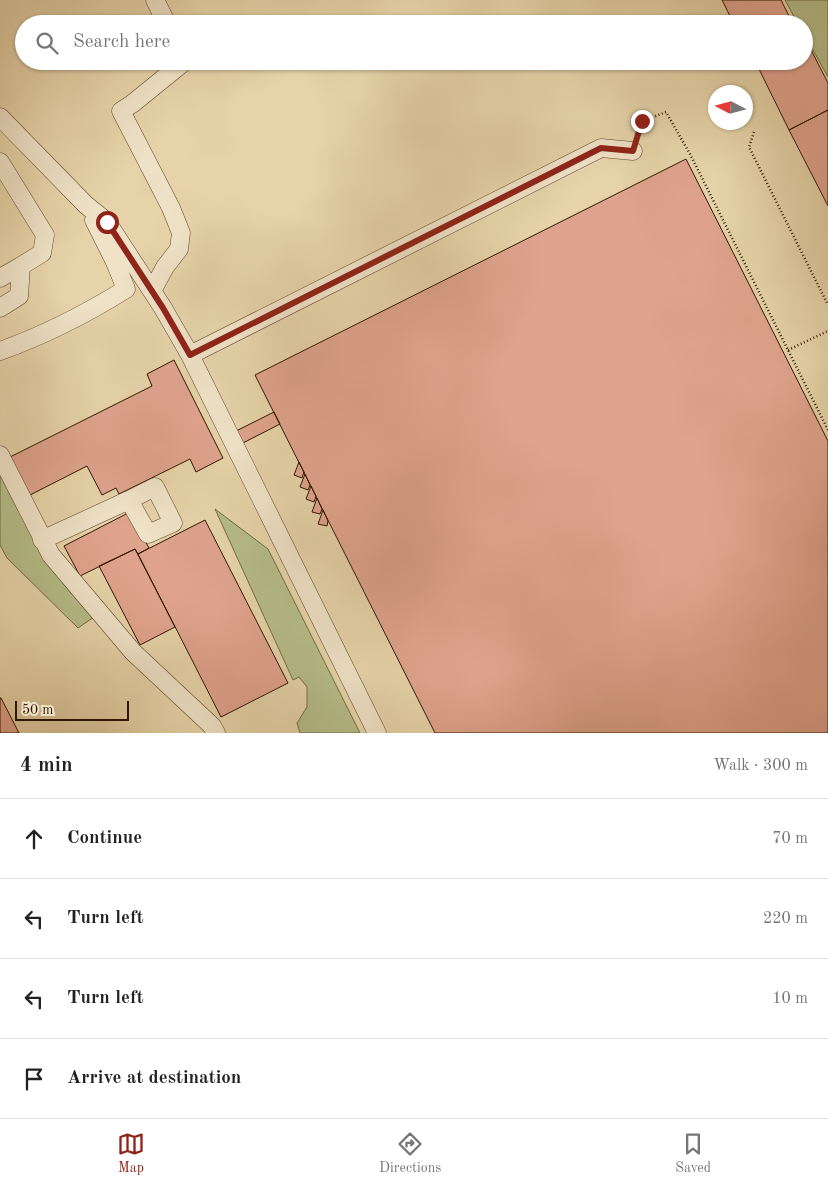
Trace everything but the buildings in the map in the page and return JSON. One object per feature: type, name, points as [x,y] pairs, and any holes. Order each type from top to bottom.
[{"type":"lane","points":[[155,0],[162,15]]},
{"type":"lane","points":[[152,291],[165,267],[179,249],[181,233],[171,208],[121,111],[174,70]]},
{"type":"lane","points":[[0,117],[86,205],[107,222],[152,291],[190,355],[377,733]]},
{"type":"lane","points":[[190,355],[601,148],[633,151]]},
{"type":"lane","points":[[0,162],[45,235],[42,253],[0,278]]},
{"type":"lane","points":[[0,351],[32,339],[82,316],[126,289],[116,262],[86,205]]},
{"type":"lane","points":[[0,308],[19,296],[21,266]]},
{"type":"lane","points":[[0,455],[51,555],[133,652],[218,731]]},
{"type":"lane","points":[[42,540],[128,500]]},
{"type":"path","points":[[633,151],[642,121],[666,112],[690,154],[828,430]]},
{"type":"path","points":[[754,132],[749,147],[828,305]]},
{"type":"path","points":[[788,350],[828,331]]},
{"type":"green space","points":[[785,0],[828,0],[828,77],[813,50],[813,15],[793,15]]},
{"type":"green space","points":[[0,472],[48,564],[94,617],[78,628],[7,558],[0,545]]},
{"type":"green space","points":[[215,509],[268,549],[360,733],[300,733],[297,723],[307,707],[307,687],[299,677],[293,680]]},
{"type":"route","points":[[107,222],[163,308],[190,355],[601,148],[633,151],[642,121]]}]
